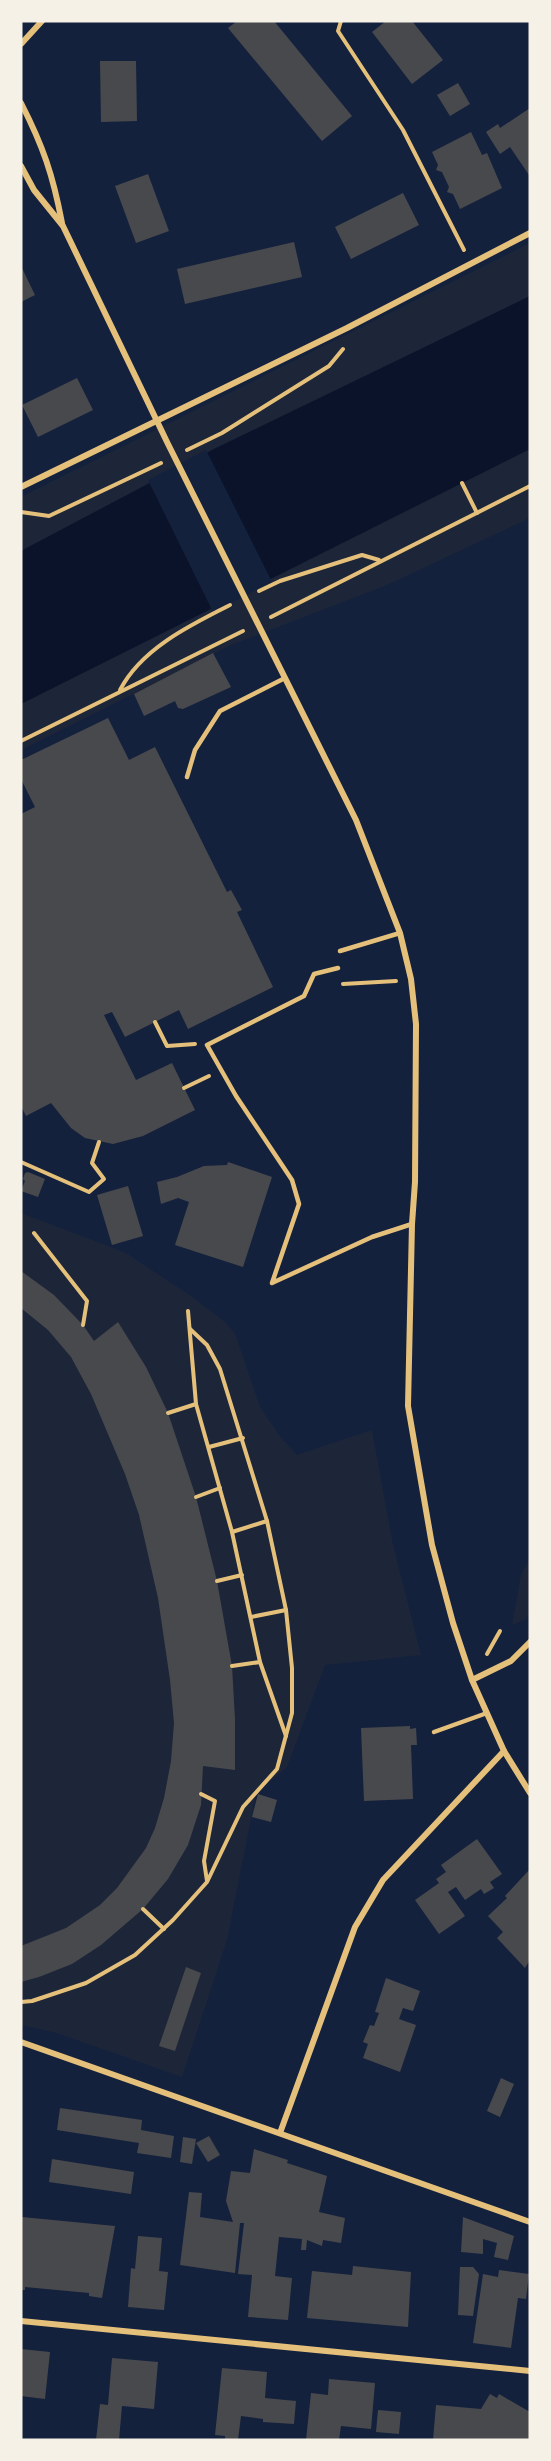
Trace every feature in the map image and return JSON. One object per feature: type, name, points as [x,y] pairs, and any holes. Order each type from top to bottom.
[{"type":"street","points":[[21,44],[42,21]]},
{"type":"street","points":[[21,103],[42,145],[53,177],[63,226]]},
{"type":"street","points":[[21,166],[34,190],[63,226],[168,444],[356,820],[400,933],[411,979],[416,1024],[415,1182],[408,1406],[432,1545],[453,1623],[472,1680],[504,1751],[530,1793]]},
{"type":"street","points":[[21,487],[156,419],[347,328],[530,233]]},
{"type":"street","points":[[472,1680],[511,1661],[530,1642]]},
{"type":"street","points":[[280,2133],[355,1927],[383,1880],[504,1751]]},
{"type":"street","points":[[21,2042],[530,2222]]},
{"type":"street","points":[[21,2321],[530,2371]]},
{"type":"lane","points":[[187,777],[195,750],[220,711],[285,678]]},
{"type":"lane","points":[[340,951],[400,933]]},
{"type":"lane","points":[[338,968],[314,974],[304,996],[207,1046],[220,1070],[292,1180],[299,1204],[272,1283],[372,1237],[412,1224]]},
{"type":"lane","points":[[434,1732],[487,1713]]},
{"type":"path","points":[[340,21],[338,31],[403,130],[471,265]]},
{"type":"path","points":[[182,453],[222,433],[329,366],[347,344],[347,328]]},
{"type":"path","points":[[21,512],[49,516],[162,463]]},
{"type":"path","points":[[462,483],[477,513]]},
{"type":"path","points":[[21,741],[530,486]]},
{"type":"path","points":[[310,984],[392,982],[411,979]]},
{"type":"path","points":[[155,1022],[167,1046],[192,1043],[207,1046]]},
{"type":"path","points":[[184,1088],[220,1070]]},
{"type":"path","points":[[21,1162],[90,1192],[104,1179],[92,1163],[99,1142]]},
{"type":"path","points":[[34,1233],[87,1301],[82,1325]]},
{"type":"path","points":[[188,1311],[196,1404],[232,1532],[260,1662],[286,1736]]},
{"type":"path","points":[[21,2002],[32,2001],[86,1983],[135,1955],[164,1929],[207,1881],[243,1807],[277,1769],[292,1713],[286,1610],[267,1521],[220,1369],[207,1345],[190,1329]]},
{"type":"path","points":[[168,1413],[196,1404]]},
{"type":"path","points":[[209,1448],[243,1438]]},
{"type":"path","points":[[196,1497],[219,1488]]},
{"type":"path","points":[[232,1532],[267,1521]]},
{"type":"path","points":[[217,1581],[242,1575]]},
{"type":"path","points":[[251,1617],[286,1610]]},
{"type":"path","points":[[232,1666],[260,1662]]},
{"type":"path","points":[[201,1794],[215,1801],[204,1861],[207,1881]]},
{"type":"path","points":[[143,1909],[164,1929]]},
{"type":"shaded area","points":[[530,243],[530,296],[214,449],[21,551],[21,497]]},
{"type":"shaded area","points":[[530,296],[530,449],[21,704],[21,551],[214,449]]},
{"type":"shaded area","points":[[530,449],[530,518],[387,585],[231,645],[21,750],[21,704]]},
{"type":"shaded area","points":[[21,1213],[126,1253],[191,1296],[225,1322],[235,1333],[260,1407],[279,1435],[297,1455],[372,1430],[393,1545],[421,1655],[325,1665],[287,1767],[256,1793],[227,1940],[182,2077],[57,2033],[21,2025]]},
{"type":"shaded area","points":[[530,1558],[530,1611],[526,1619],[512,1625],[521,1575]]},
{"type":"pier","points":[[206,450],[272,582],[213,612],[148,480]]},
{"type":"building","points":[[237,21],[274,21],[352,116],[322,141],[228,28]]},
{"type":"building","points":[[386,21],[412,21],[443,60],[412,84],[372,32]]},
{"type":"building","points":[[100,61],[136,61],[137,121],[101,122]]},
{"type":"building","points":[[458,83],[470,104],[450,116],[437,95]]},
{"type":"building","points":[[530,108],[529,175],[510,147],[500,154],[486,132],[498,124],[500,128]]},
{"type":"building","points":[[471,132],[482,155],[487,153],[502,188],[460,209],[453,194],[447,192],[449,187],[442,172],[436,170],[438,165],[432,152]]},
{"type":"building","points":[[148,174],[169,231],[136,243],[115,186]]},
{"type":"building","points":[[403,193],[419,225],[351,259],[335,227]]},
{"type":"building","points":[[294,242],[302,277],[185,304],[177,269]]},
{"type":"building","points":[[21,266],[35,295],[21,302]]},
{"type":"building","points":[[77,378],[93,410],[38,437],[22,405]]},
{"type":"building","points":[[213,653],[231,687],[183,709],[178,708],[175,701],[144,716],[134,694]]},
{"type":"building","points":[[108,718],[129,760],[155,747],[227,892],[231,890],[242,910],[237,912],[273,987],[188,1029],[179,1010],[125,1037],[112,1012],[104,1015],[136,1080],[172,1063],[195,1110],[143,1136],[113,1144],[85,1138],[71,1128],[51,1103],[26,1116],[21,1106],[21,814],[35,807],[21,779],[21,760]]},
{"type":"building","points":[[228,1162],[272,1177],[243,1267],[175,1245],[189,1202],[178,1198],[161,1204],[157,1182],[204,1166],[227,1165]]},
{"type":"building","points":[[28,1172],[45,1179],[38,1197],[21,1191],[25,1173]]},
{"type":"building","points":[[128,1186],[143,1236],[112,1245],[97,1195]]},
{"type":"building","points":[[21,1271],[54,1295],[83,1325],[94,1341],[118,1322],[146,1367],[168,1413],[196,1497],[217,1581],[232,1666],[235,1770],[203,1766],[201,1805],[188,1845],[168,1879],[143,1909],[101,1945],[72,1964],[21,1982],[21,1946],[66,1928],[100,1905],[117,1888],[146,1848],[164,1798],[171,1761],[174,1723],[158,1598],[139,1515],[125,1474],[91,1394],[71,1357],[48,1330],[21,1308]]},
{"type":"building","points":[[410,1726],[410,1729],[416,1728],[417,1745],[411,1745],[413,1799],[364,1801],[361,1728]]},
{"type":"building","points":[[258,1794],[277,1800],[271,1822],[252,1817]]},
{"type":"building","points":[[477,1839],[502,1874],[490,1882],[494,1888],[484,1894],[481,1889],[465,1900],[456,1887],[448,1892],[465,1916],[439,1934],[415,1900],[439,1883],[436,1879],[446,1872],[441,1865]]},
{"type":"building","points":[[530,1869],[530,1960],[525,1968],[497,1938],[503,1932],[488,1916],[507,1898],[505,1896]]},
{"type":"building","points":[[186,1967],[201,1973],[175,2051],[159,2046]]},
{"type":"building","points":[[386,1978],[420,1991],[413,2011],[403,2008],[399,2019],[416,2025],[400,2072],[363,2058],[368,2044],[363,2042],[370,2025],[374,2026],[379,2013],[375,2012]]},
{"type":"building","points":[[501,2078],[514,2084],[500,2117],[487,2111]]},
{"type":"building","points":[[60,2108],[142,2120],[141,2130],[174,2136],[171,2158],[137,2153],[139,2143],[57,2130]]},
{"type":"building","points":[[209,2136],[220,2155],[208,2162],[196,2143]]},
{"type":"building","points":[[183,2137],[196,2139],[192,2164],[180,2162]]},
{"type":"building","points":[[254,2149],[327,2176],[319,2212],[345,2218],[341,2243],[323,2240],[322,2246],[307,2240],[306,2250],[301,2250],[302,2239],[279,2237],[275,2276],[292,2278],[288,2320],[248,2317],[252,2275],[238,2274],[244,2223],[240,2223],[235,2273],[180,2265],[189,2192],[202,2193],[200,2217],[233,2222],[226,2201],[231,2171],[250,2173]]},
{"type":"building","points":[[52,2159],[134,2172],[131,2194],[49,2182]]},
{"type":"building","points":[[22,2217],[115,2226],[102,2298],[89,2296],[89,2293],[25,2287],[25,2290],[21,2290]]},
{"type":"building","points":[[463,2217],[514,2236],[508,2260],[494,2257],[497,2243],[483,2239],[483,2254],[461,2252]]},
{"type":"building","points":[[138,2236],[162,2238],[159,2271],[168,2272],[164,2310],[128,2307],[131,2268],[135,2269]]},
{"type":"building","points":[[353,2266],[411,2272],[408,2327],[307,2318],[312,2271],[352,2275]]},
{"type":"building","points":[[460,2267],[473,2267],[479,2274],[473,2316],[458,2315]]},
{"type":"building","points":[[499,2270],[529,2274],[526,2299],[518,2298],[511,2348],[473,2343],[483,2274],[498,2277]]},
{"type":"building","points":[[21,2349],[50,2352],[45,2399],[21,2396]]},
{"type":"building","points":[[112,2358],[158,2362],[154,2409],[122,2406],[119,2440],[96,2440],[100,2404],[108,2405]]},
{"type":"building","points":[[222,2368],[267,2372],[265,2398],[296,2401],[294,2424],[263,2422],[263,2419],[241,2416],[238,2440],[225,2440],[225,2436],[215,2435]]},
{"type":"building","points":[[329,2379],[375,2383],[371,2429],[341,2426],[339,2440],[306,2440],[311,2393],[328,2395]]},
{"type":"building","points":[[490,2394],[497,2398],[499,2394],[530,2412],[530,2440],[433,2440],[436,2405],[481,2409]]},
{"type":"building","points":[[378,2410],[401,2412],[399,2434],[376,2432]]}]
